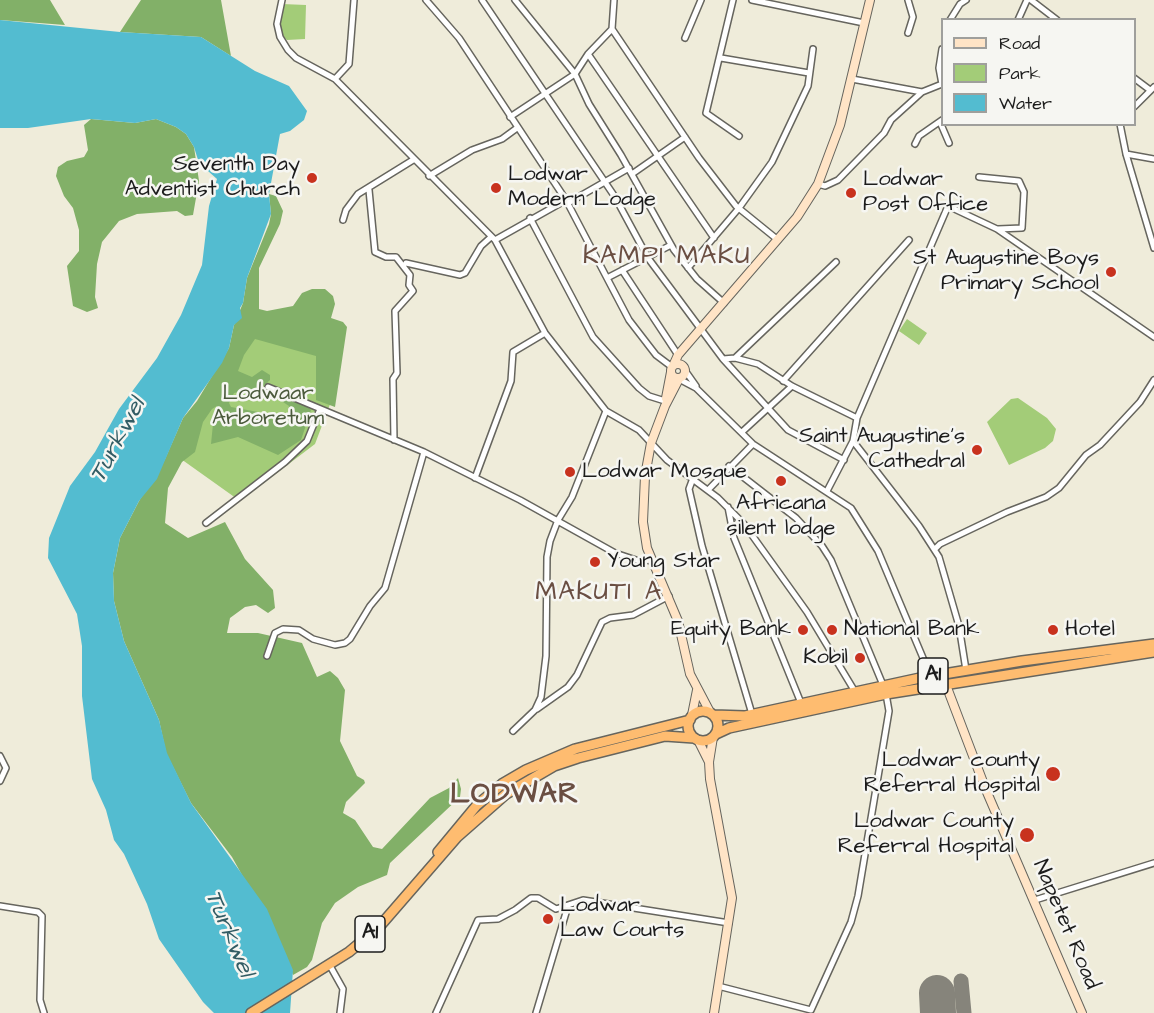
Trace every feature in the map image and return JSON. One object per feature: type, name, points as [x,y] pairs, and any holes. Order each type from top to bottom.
[{"type":"highway","name":"A1","points":[[251,1013],[330,964],[379,927],[429,867],[477,817],[506,794],[566,762],[665,736],[696,739],[715,736],[729,728],[931,677],[966,670],[1154,644]]},
{"type":"highway","name":"A1","points":[[429,867],[447,839],[477,806],[502,784],[526,770],[575,748],[691,718],[701,711],[712,714],[752,714],[854,690],[946,685],[1154,652]]},
{"type":"highway","points":[[712,714],[718,724],[715,736]]},
{"type":"highway","points":[[691,718],[689,729],[696,739]]},
{"type":"main road","points":[[712,714],[697,688],[669,596],[652,561],[645,538],[643,516],[645,476],[651,443],[665,403],[672,368],[678,355],[797,217],[818,184],[836,141],[870,0]]},
{"type":"main road","points":[[665,403],[679,379],[683,368],[682,358],[687,345]]},
{"type":"main road","points":[[672,368],[678,364],[683,368]]},
{"type":"main road","points":[[672,368],[674,376],[679,379]]},
{"type":"main road","name":"Napetet Road","points":[[946,685],[986,790],[1082,1013]]},
{"type":"main road","points":[[691,718],[697,688]]},
{"type":"main road","points":[[709,762],[715,736]]},
{"type":"main road","points":[[696,739],[709,762],[731,884],[729,923],[714,1013]]},
{"type":"street","points":[[282,0],[276,24],[282,42],[296,58],[335,79],[493,239],[545,333],[606,411],[639,430],[692,481],[708,490],[728,507],[768,554],[834,654],[854,690]]},
{"type":"street","points":[[335,79],[349,64],[354,0]]},
{"type":"street","points":[[426,0],[459,38],[516,128],[567,201],[636,331],[656,355],[672,368]]},
{"type":"street","points":[[482,0],[547,93],[604,181],[648,258],[723,360],[766,409],[788,430],[844,460]]},
{"type":"street","points":[[515,0],[574,74],[671,245],[688,268],[724,303]]},
{"type":"street","points":[[614,0],[612,29],[685,137],[725,194],[778,240]]},
{"type":"street","points":[[685,38],[701,0]]},
{"type":"street","points":[[733,0],[721,58],[706,113],[739,136]]},
{"type":"street","points":[[752,0],[864,23]]},
{"type":"street","points":[[908,0],[913,17],[908,33]]},
{"type":"street","points":[[951,18],[960,4],[966,0]]},
{"type":"street","points":[[1019,18],[1029,0],[1055,18]]},
{"type":"street","points":[[510,117],[574,74],[588,54],[612,29]]},
{"type":"street","points":[[688,268],[739,208],[772,162],[807,86],[813,49]]},
{"type":"street","points":[[588,54],[714,238]]},
{"type":"street","points":[[941,55],[939,68],[941,79]]},
{"type":"street","points":[[721,58],[809,73]]},
{"type":"street","points":[[852,79],[922,92]]},
{"type":"street","points":[[1136,79],[1152,88],[1136,105]]},
{"type":"street","points":[[818,184],[825,186],[845,174],[884,133],[891,120],[922,92],[941,84]]},
{"type":"street","points":[[915,144],[919,136],[941,121]]},
{"type":"street","points":[[943,126],[949,143]]},
{"type":"street","points":[[1120,126],[1126,154],[1154,248]]},
{"type":"street","points":[[429,176],[472,150],[502,139],[516,128]]},
{"type":"street","points":[[406,263],[460,275],[465,273],[481,246],[530,218],[659,156],[685,137]]},
{"type":"street","points":[[1126,154],[1154,159]]},
{"type":"street","points":[[343,220],[353,199],[413,160]]},
{"type":"street","points":[[979,177],[1019,181],[1024,192],[1022,228],[997,229]]},
{"type":"street","points":[[369,190],[375,252],[386,257],[396,257],[410,276],[409,285],[413,291],[395,311],[397,373],[393,379],[394,440]]},
{"type":"street","points":[[827,491],[854,441],[857,418],[947,206],[997,229],[1154,337]]},
{"type":"street","points":[[530,218],[592,337],[639,388],[649,396],[665,403]]},
{"type":"street","points":[[783,381],[909,240]]},
{"type":"street","points":[[607,278],[671,245]]},
{"type":"street","points":[[735,358],[836,262]]},
{"type":"street","points":[[622,270],[678,355]]},
{"type":"street","points":[[475,478],[505,401],[511,381],[513,352],[545,333]]},
{"type":"street","points":[[723,360],[735,358],[765,367],[792,386],[857,418]]},
{"type":"street","points":[[683,368],[696,388],[753,444],[851,508],[872,540],[931,677]]},
{"type":"street","points":[[679,379],[696,388]]},
{"type":"street","points":[[935,549],[940,544],[1007,512],[1046,497],[1059,488],[1086,455],[1100,445],[1140,402],[1154,380]]},
{"type":"street","points":[[742,432],[792,386]]},
{"type":"street","points":[[268,387],[424,452],[623,556],[639,561],[652,561]]},
{"type":"street","points":[[206,523],[307,441],[320,409]]},
{"type":"street","points":[[535,710],[541,697],[544,679],[548,557],[558,520],[572,497],[606,411]]},
{"type":"street","points":[[854,441],[935,549],[943,566],[955,610],[966,670]]},
{"type":"street","points":[[708,490],[753,444]]},
{"type":"street","points":[[267,656],[275,633],[283,629],[299,630],[314,639],[335,645],[350,639],[370,606],[385,588],[424,452]]},
{"type":"street","points":[[718,986],[811,1010],[851,922],[858,896],[889,711],[884,689],[831,560],[822,546],[796,518],[729,466]]},
{"type":"street","points":[[692,481],[689,489],[702,546],[752,714]]},
{"type":"street","points":[[728,507],[734,538],[801,703]]},
{"type":"street","points":[[513,731],[535,710],[568,687],[588,657],[602,622],[610,618],[633,615],[669,596]]},
{"type":"street","points":[[0,756],[6,768],[0,781]]},
{"type":"street","points":[[1035,900],[1154,863]]},
{"type":"street","points":[[436,1013],[478,920],[498,919],[533,898],[538,898],[556,909],[583,900],[729,923]]},
{"type":"street","points":[[0,906],[38,912],[42,916],[40,994],[44,1013]]},
{"type":"street","points":[[536,1013],[568,906]]},
{"type":"street","points":[[330,964],[344,989],[340,1013]]},
{"type":"green space","points":[[0,0],[50,0],[65,25],[0,20]]},
{"type":"green space","points":[[141,0],[221,0],[231,56],[201,37],[120,32]]},
{"type":"green space","points":[[282,4],[306,5],[305,39],[287,40],[281,35],[279,25]]},
{"type":"green space","points":[[91,119],[135,123],[156,119],[176,127],[186,134],[194,147],[199,181],[193,215],[185,216],[177,211],[137,214],[119,221],[102,242],[97,264],[95,297],[98,308],[87,312],[73,306],[67,266],[79,251],[79,230],[73,208],[64,196],[56,176],[58,167],[67,161],[84,157],[88,150],[84,125]]},
{"type":"green space","points":[[269,194],[276,196],[283,211],[280,224],[259,268],[259,309],[267,311],[293,306],[302,293],[312,289],[325,289],[333,296],[335,304],[331,318],[343,322],[347,327],[335,407],[316,400],[316,356],[255,339],[244,355],[238,371],[252,377],[262,370],[270,375],[270,380],[262,387],[234,393],[229,403],[231,407],[258,412],[285,426],[289,406],[283,402],[287,399],[304,403],[311,410],[301,440],[278,455],[238,437],[211,444],[213,424],[223,414],[217,406],[212,409],[203,422],[195,452],[182,462],[168,488],[165,523],[188,538],[225,522],[245,559],[273,590],[275,608],[268,613],[256,605],[245,607],[230,618],[227,633],[258,633],[302,643],[317,677],[330,671],[338,678],[345,690],[340,741],[357,776],[365,783],[346,802],[343,813],[355,820],[373,847],[382,849],[430,798],[449,788],[458,778],[461,789],[460,797],[390,863],[387,875],[358,887],[335,903],[322,923],[312,960],[307,967],[293,975],[283,949],[232,857],[191,803],[166,753],[159,720],[124,641],[114,601],[113,573],[120,538],[139,501],[165,459],[183,418],[197,401],[229,348],[234,325],[243,303],[247,278],[269,224],[271,214]]},
{"type":"green space","points":[[907,319],[927,333],[919,345],[899,331]]},
{"type":"green space","name":"Lodwaar Arboretum","points":[[251,321],[341,344],[332,399],[315,444],[240,501],[174,454]]},
{"type":"green space","points":[[1018,398],[1047,418],[1056,429],[1053,441],[1045,448],[1009,465],[987,422],[1011,399]]},
{"type":"water","name":"Turkwel","points":[[0,20],[120,32],[201,37],[255,71],[289,86],[307,111],[304,120],[290,131],[280,134],[269,194],[271,214],[247,278],[240,308],[242,318],[234,325],[229,348],[222,363],[183,418],[157,479],[139,501],[120,538],[113,573],[114,601],[124,641],[159,720],[167,753],[191,803],[267,909],[293,970],[290,1013],[214,1013],[203,1002],[159,939],[147,904],[124,854],[114,840],[106,810],[92,779],[82,696],[82,646],[77,614],[48,558],[49,538],[70,486],[95,452],[119,409],[157,358],[181,315],[202,265],[209,206],[217,179],[199,163],[194,147],[186,134],[156,119],[135,123],[91,119],[28,128],[0,128]]},
{"type":"taxiway","points":[[961,981],[964,1013]]},
{"type":"runway","points":[[937,993],[938,1013]]},
{"type":"place","name":"Seventh Day Adventist Church","points":[[312,178]]},
{"type":"place","name":"Lodwar Modern Lodge","points":[[496,188]]},
{"type":"place","name":"Lodwar Post Office","points":[[851,193]]},
{"type":"place","name":"St Augustine Boys Primary School","points":[[1111,272]]},
{"type":"place","name":"Saint Augustine's Cathedral","points":[[977,450]]},
{"type":"place","name":"Lodwar Mosque","points":[[570,472]]},
{"type":"place","name":"Africana silent lodge","points":[[781,481]]},
{"type":"place","name":"Young Star","points":[[595,562]]},
{"type":"place","name":"Equity Bank","points":[[803,630]]},
{"type":"place","name":"National Bank","points":[[832,630]]},
{"type":"place","name":"Hotel","points":[[1053,630]]},
{"type":"place","name":"Kobil","points":[[860,658]]},
{"type":"place","name":"Lodwar county Referral Hospital","points":[[1053,774]]},
{"type":"place","name":"Lodwar County Referral Hospital","points":[[1027,835]]},
{"type":"place","name":"Lodwar Law Courts","points":[[548,919]]},
{"type":"district","name":"KAMPI MAKU","points":[[667,258]]},
{"type":"district","name":"MAKUTI A","points":[[599,594]]},
{"type":"district","name":"LODWAR","points":[[515,796]]}]
